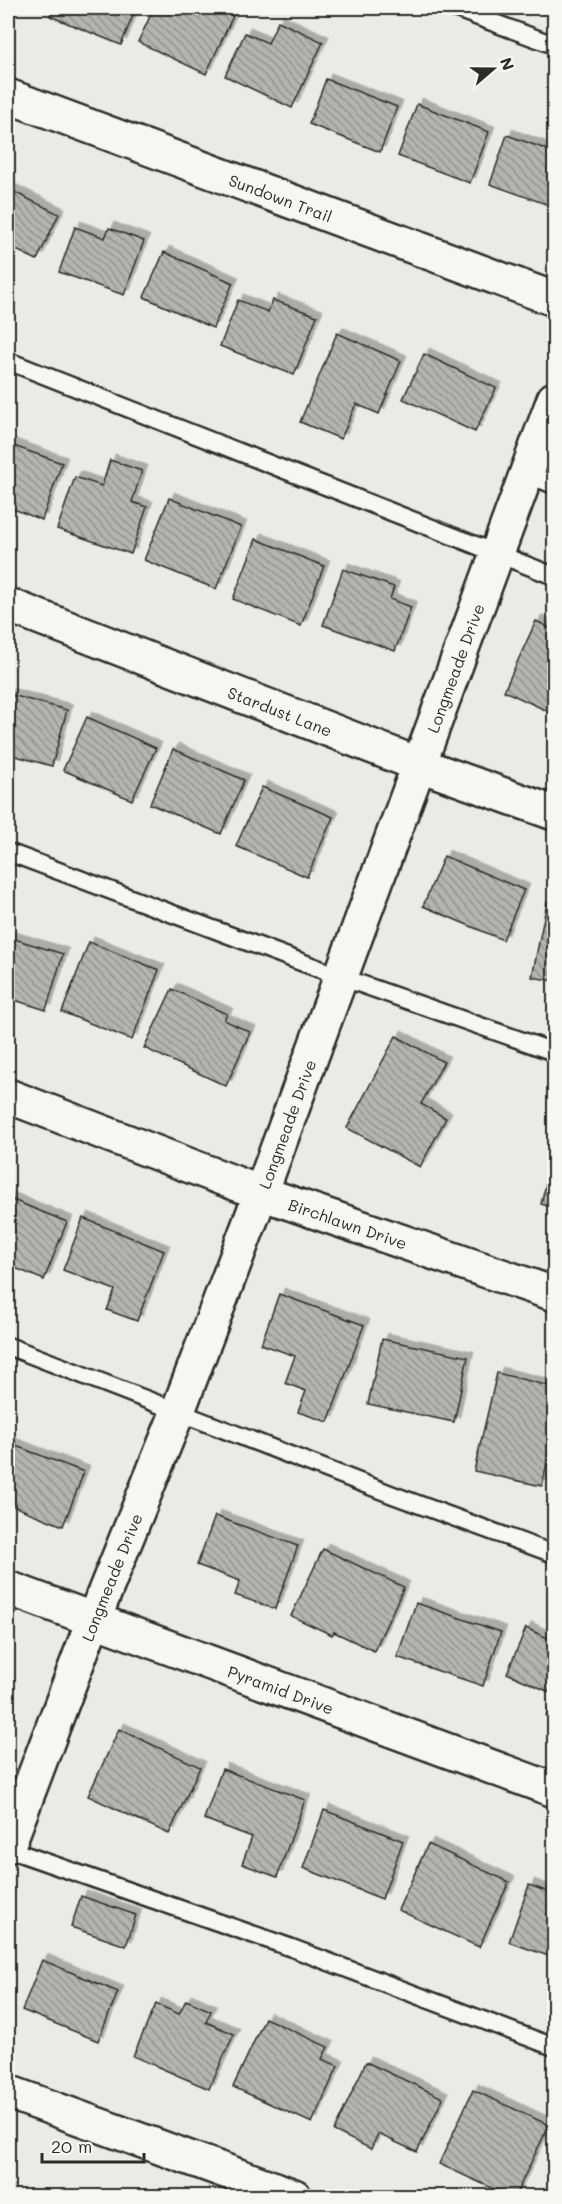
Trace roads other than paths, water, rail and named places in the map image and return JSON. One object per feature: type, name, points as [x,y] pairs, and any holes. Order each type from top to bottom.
[{"type":"street","name":"Sundown Trail","points":[[8,96],[555,298]]},
{"type":"street","name":"Longmeade Drive","points":[[8,1847],[93,1620],[178,1411],[261,1193],[498,553],[541,479],[555,399]]},
{"type":"street","name":"Stardust Lane","points":[[8,605],[420,765],[555,813]]},
{"type":"street","name":"Birchlawn Drive","points":[[8,1096],[261,1193],[555,1294]]},
{"type":"street","name":"Pyramid Drive","points":[[8,1588],[555,1790]]},
{"type":"street","points":[[8,2092],[294,2196]]},
{"type":"lane","points":[[454,8],[555,45]]},
{"type":"lane","points":[[8,361],[555,576]]},
{"type":"lane","points":[[8,852],[341,978],[555,1052]]},
{"type":"lane","points":[[8,1346],[393,1495],[555,1554]]},
{"type":"lane","points":[[8,1847],[292,1948],[555,2047]]}]
